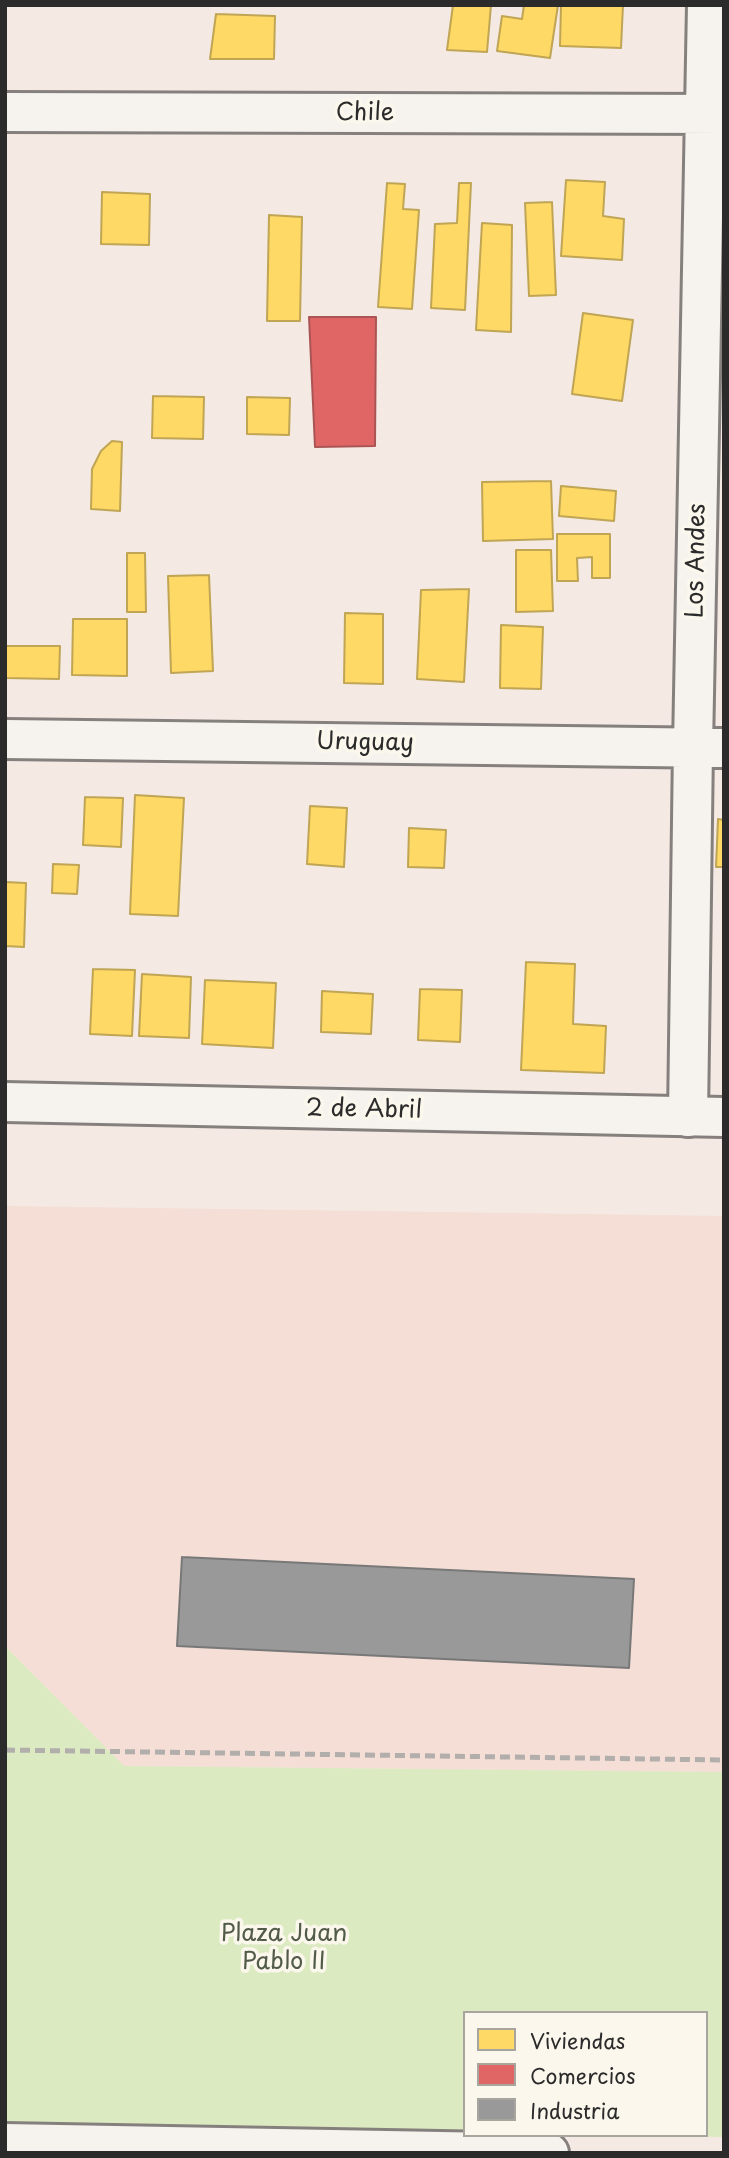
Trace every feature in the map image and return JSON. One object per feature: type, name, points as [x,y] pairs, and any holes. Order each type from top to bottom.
[{"type":"street","name":"Los Andes","points":[[706,1117],[715,113],[707,5]]},
{"type":"street","name":"Chile","points":[[5,112],[715,113]]},
{"type":"street","name":"Uruguay","points":[[5,739],[708,747]]},
{"type":"street","name":"2 de Abril","points":[[5,1102],[706,1117]]},
{"type":"street","points":[[5,2143],[549,2153]]},
{"type":"shaded area","points":[[5,1206],[724,1216],[724,1772],[124,1766],[5,1646]]},
{"type":"green space","name":"Plaza Juan Pablo II","points":[[5,1646],[124,1766],[724,1772],[724,2137],[708,2137],[708,2011],[463,2011],[463,2132],[5,2124]]},
{"type":"building: Viviendas","points":[[453,5],[491,5],[487,52],[447,50]]},
{"type":"building: Viviendas","points":[[524,5],[558,5],[550,58],[497,51],[502,16],[522,19]]},
{"type":"building: Viviendas","points":[[561,5],[623,5],[621,48],[560,46]]},
{"type":"building: Viviendas","points":[[216,14],[275,16],[274,59],[210,59]]},
{"type":"building: Viviendas","points":[[566,180],[605,182],[603,216],[624,219],[622,260],[561,256]]},
{"type":"building: Viviendas","points":[[387,183],[405,184],[403,209],[419,210],[412,309],[378,307]]},
{"type":"building: Viviendas","points":[[459,183],[471,183],[465,310],[431,308],[435,224],[457,223]]},
{"type":"building: Viviendas","points":[[102,192],[150,194],[149,245],[101,244]]},
{"type":"building: Viviendas","points":[[552,202],[556,295],[529,296],[525,203]]},
{"type":"building: Viviendas","points":[[269,215],[302,217],[300,321],[267,321]]},
{"type":"building: Viviendas","points":[[482,223],[512,225],[511,332],[476,330]]},
{"type":"building: Viviendas","points":[[583,313],[633,320],[622,401],[572,394]]},
{"type":"building: Viviendas","points":[[153,396],[204,397],[203,439],[152,438]]},
{"type":"building: Viviendas","points":[[247,397],[290,398],[289,435],[247,434]]},
{"type":"building: Viviendas","points":[[112,441],[122,442],[120,511],[91,509],[92,469],[101,451]]},
{"type":"building: Viviendas","points":[[551,481],[553,539],[483,541],[482,482]]},
{"type":"building: Viviendas","points":[[561,486],[616,491],[614,521],[559,516]]},
{"type":"building: Viviendas","points":[[557,534],[610,534],[610,578],[592,578],[592,557],[577,558],[578,581],[557,581]]},
{"type":"building: Viviendas","points":[[516,550],[551,550],[553,611],[516,612]]},
{"type":"building: Viviendas","points":[[127,553],[145,553],[146,612],[127,612]]},
{"type":"building: Viviendas","points":[[209,575],[213,671],[171,673],[168,576]]},
{"type":"building: Viviendas","points":[[469,589],[464,682],[417,679],[421,590]]},
{"type":"building: Viviendas","points":[[345,613],[383,614],[383,684],[344,683]]},
{"type":"building: Viviendas","points":[[73,619],[127,619],[127,676],[72,675]]},
{"type":"building: Viviendas","points":[[501,625],[543,627],[541,689],[500,688]]},
{"type":"building: Viviendas","points":[[5,646],[60,646],[59,679],[5,678]]},
{"type":"building: Viviendas","points":[[135,795],[184,798],[178,916],[130,914]]},
{"type":"building: Viviendas","points":[[85,797],[123,798],[121,847],[83,845]]},
{"type":"building: Viviendas","points":[[310,806],[347,808],[344,867],[307,864]]},
{"type":"building: Viviendas","points":[[718,819],[724,820],[724,867],[716,867]]},
{"type":"building: Viviendas","points":[[409,828],[446,830],[444,868],[408,867]]},
{"type":"building: Viviendas","points":[[53,864],[79,865],[77,894],[52,893]]},
{"type":"building: Viviendas","points":[[5,882],[26,883],[24,947],[5,946]]},
{"type":"building: Viviendas","points":[[526,962],[575,964],[573,1024],[606,1026],[604,1073],[521,1070]]},
{"type":"building: Viviendas","points":[[93,969],[135,970],[132,1036],[90,1034]]},
{"type":"building: Viviendas","points":[[142,974],[191,977],[189,1038],[139,1036]]},
{"type":"building: Viviendas","points":[[205,980],[276,983],[273,1048],[202,1044]]},
{"type":"building: Viviendas","points":[[420,989],[462,990],[460,1042],[418,1040]]},
{"type":"building: Viviendas","points":[[322,991],[373,994],[371,1034],[321,1032]]},
{"type":"building: Comercios","points":[[309,317],[376,317],[375,446],[315,447]]},
{"type":"building: Industria","points":[[182,1557],[634,1579],[629,1668],[177,1646]]},
{"type":"railway","points":[[5,1750],[724,1760]]}]
